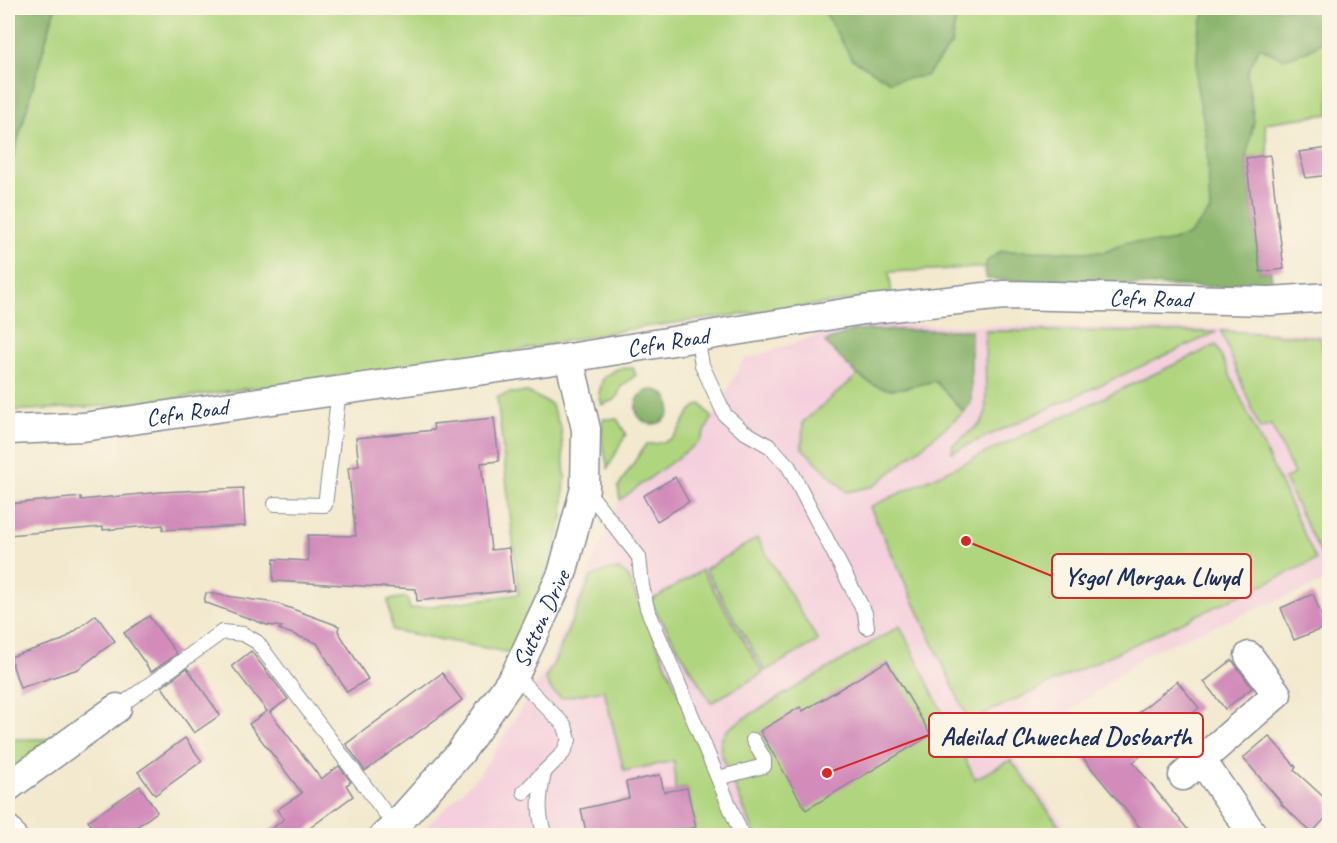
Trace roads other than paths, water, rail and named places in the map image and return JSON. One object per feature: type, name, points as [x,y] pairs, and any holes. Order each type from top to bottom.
[{"type":"street","name":"Cefn Road","points":[[8,430],[83,427],[569,358],[863,310],[1004,295],[1270,301],[1329,297]]},
{"type":"street","name":"Sutton Drive","points":[[390,831],[460,753],[515,675],[562,574],[585,488],[586,429],[569,358]]},
{"type":"street","points":[[1249,656],[1277,694],[1192,769],[1254,836]]},
{"type":"street","points":[[8,787],[117,708]]},
{"type":"street","points":[[8,830],[12,836]]},
{"type":"lane","points":[[697,337],[702,364],[725,415],[743,431],[771,447],[789,467],[865,613],[867,627]]},
{"type":"lane","points":[[275,504],[325,505],[339,391]]},
{"type":"lane","points":[[585,488],[639,557],[647,608],[742,836]]},
{"type":"lane","points":[[117,708],[222,632],[243,634],[257,642],[390,831]]},
{"type":"lane","points":[[515,675],[565,726],[569,740],[563,753],[524,792]]},
{"type":"lane","points":[[718,778],[764,765],[764,759],[753,740]]},
{"type":"lane","points":[[545,771],[538,796],[538,810],[545,836]]},
{"type":"place","name":"Ysgol Morgan Llwyd","points":[[966,541]]},
{"type":"place","name":"Adeilad Chweched Dosbarth","points":[[827,773]]}]
